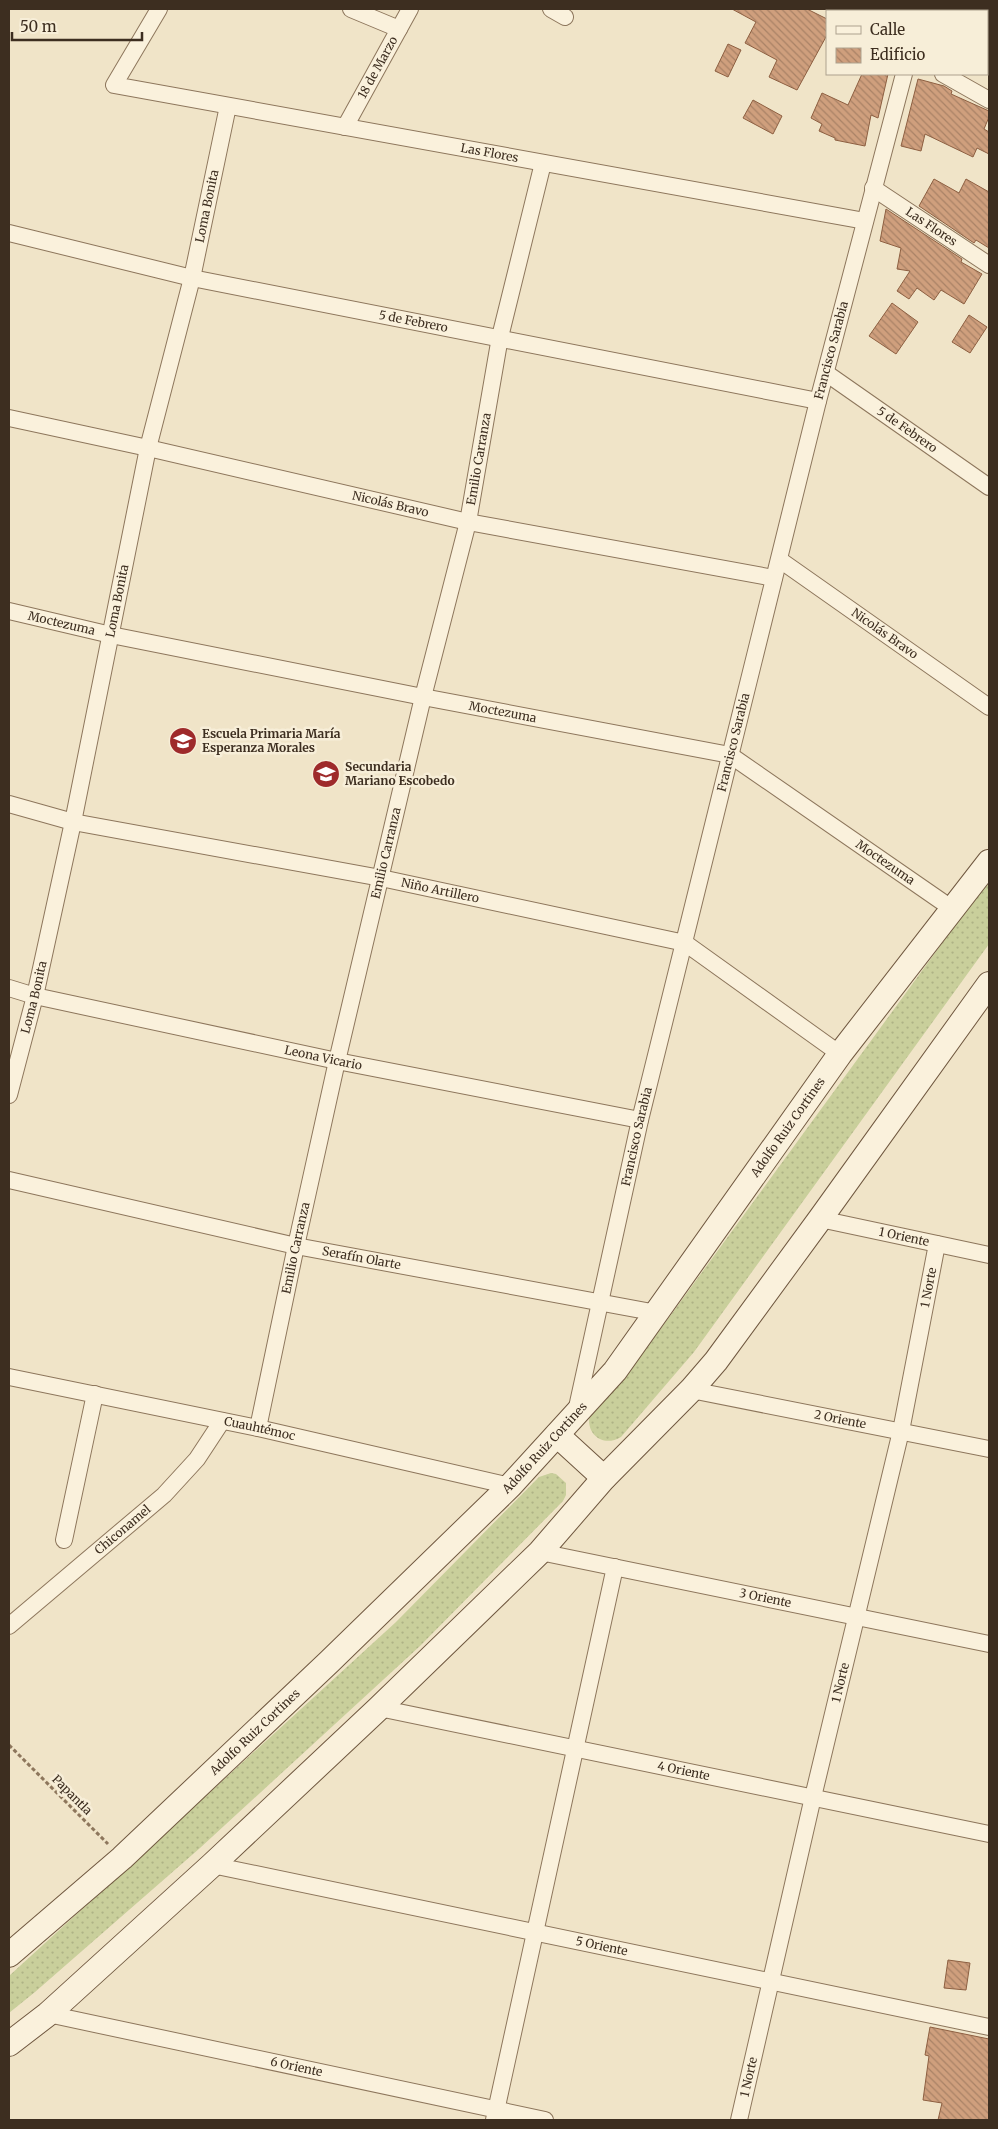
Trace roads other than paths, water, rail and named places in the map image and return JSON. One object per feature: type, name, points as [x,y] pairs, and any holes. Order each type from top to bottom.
[{"type":"main road","name":"Adolfo Ruiz Cortines","points":[[9,1955],[122,1858],[329,1662],[510,1486],[575,1416],[616,1370],[840,1054],[954,910],[989,862]]},
{"type":"main road","points":[[9,2044],[48,2014],[212,1865],[379,1708],[540,1552],[604,1478],[691,1390],[716,1361],[989,984]]},
{"type":"main road","points":[[557,1435],[604,1478]]},
{"type":"street","name":"Las Flores","points":[[159,9],[114,85],[865,222]]},
{"type":"street","points":[[351,9],[399,28]]},
{"type":"street","name":"18 de Marzo","points":[[345,127],[410,9]]},
{"type":"street","name":"Francisco Sarabia","points":[[575,1416],[640,1120],[818,401],[904,75]]},
{"type":"street","points":[[945,75],[989,100]]},
{"type":"street","name":"Loma Bonita","points":[[9,1095],[35,996],[73,822],[148,448],[192,278],[228,106]]},
{"type":"street","name":"Emilio Carranza","points":[[258,1428],[296,1246],[338,1061],[423,698],[468,522],[500,337],[543,163]]},
{"type":"street","name":"Las Flores","points":[[874,188],[989,265]]},
{"type":"street","name":"5 de Febrero","points":[[9,233],[192,278],[818,401]]},
{"type":"street","name":"5 de Febrero","points":[[826,373],[989,487]]},
{"type":"street","name":"Nicolás Bravo","points":[[9,418],[468,522],[774,578]]},
{"type":"street","name":"Nicolás Bravo","points":[[780,560],[989,707]]},
{"type":"street","name":"Moctezuma","points":[[9,611],[111,635],[423,698],[730,755],[954,910]]},
{"type":"street","name":"Niño Artillero","points":[[9,804],[73,822],[381,878],[685,943],[840,1054]]},
{"type":"street","name":"Leona Vicario","points":[[9,988],[35,996],[338,1061],[640,1120]]},
{"type":"street","name":"Serafín Olarte","points":[[9,1180],[296,1246],[657,1313]]},
{"type":"street","name":"1 Oriente","points":[[820,1219],[989,1255]]},
{"type":"street","name":"1 Norte","points":[[739,2120],[813,1797],[901,1431],[937,1244]]},
{"type":"street","name":"Cuauhtémoc","points":[[9,1376],[258,1428],[510,1486]]},
{"type":"street","name":"2 Oriente","points":[[691,1390],[989,1449]]},
{"type":"street","points":[[64,1540],[95,1394]]},
{"type":"street","name":"Chiconamel","points":[[9,1626],[164,1495],[197,1459],[222,1421]]},
{"type":"street","name":"3 Oriente","points":[[540,1552],[989,1644]]},
{"type":"street","points":[[495,2115],[615,1567]]},
{"type":"street","name":"4 Oriente","points":[[379,1708],[989,1834]]},
{"type":"street","name":"5 Oriente","points":[[212,1865],[989,2027]]},
{"type":"street","name":"6 Oriente","points":[[48,2014],[495,2115],[545,2120]]},
{"type":"place","name":"Escuela Primaria María Esperanza Morales","points":[[183,741]]},
{"type":"place","name":"Secundaria Mariano Escobedo","points":[[326,774]]}]
